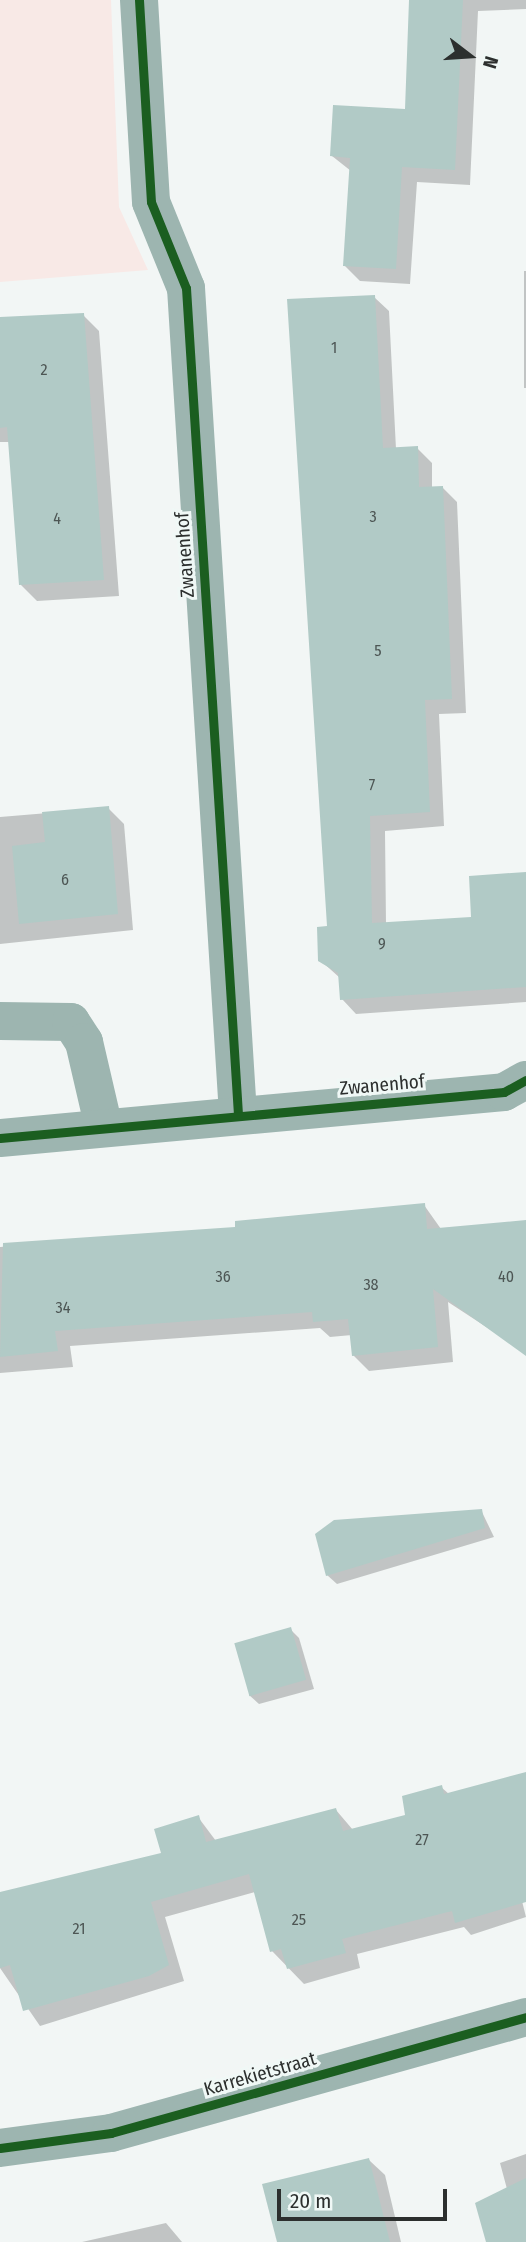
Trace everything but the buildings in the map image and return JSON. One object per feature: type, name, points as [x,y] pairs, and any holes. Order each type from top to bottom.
[{"type":"street","name":"Zwanenhof","points":[[139,0],[151,202],[186,288],[238,1115]]},
{"type":"street","points":[[0,1021],[71,1022],[84,1042],[104,1128]]},
{"type":"street","name":"Zwanenhof","points":[[0,1138],[503,1092],[526,1080]]},
{"type":"street","name":"Karrekietstraat","points":[[0,2148],[111,2133],[526,2017]]},
{"type":"shaded area","points":[[0,0],[111,0],[119,207],[148,270],[0,282]]},
{"type":"cycle path","points":[[139,0],[151,202],[186,288],[238,1115]]},
{"type":"cycle path","points":[[0,1138],[504,1092],[526,1080]]},
{"type":"cycle path","points":[[0,2148],[111,2133],[526,2017]]}]
